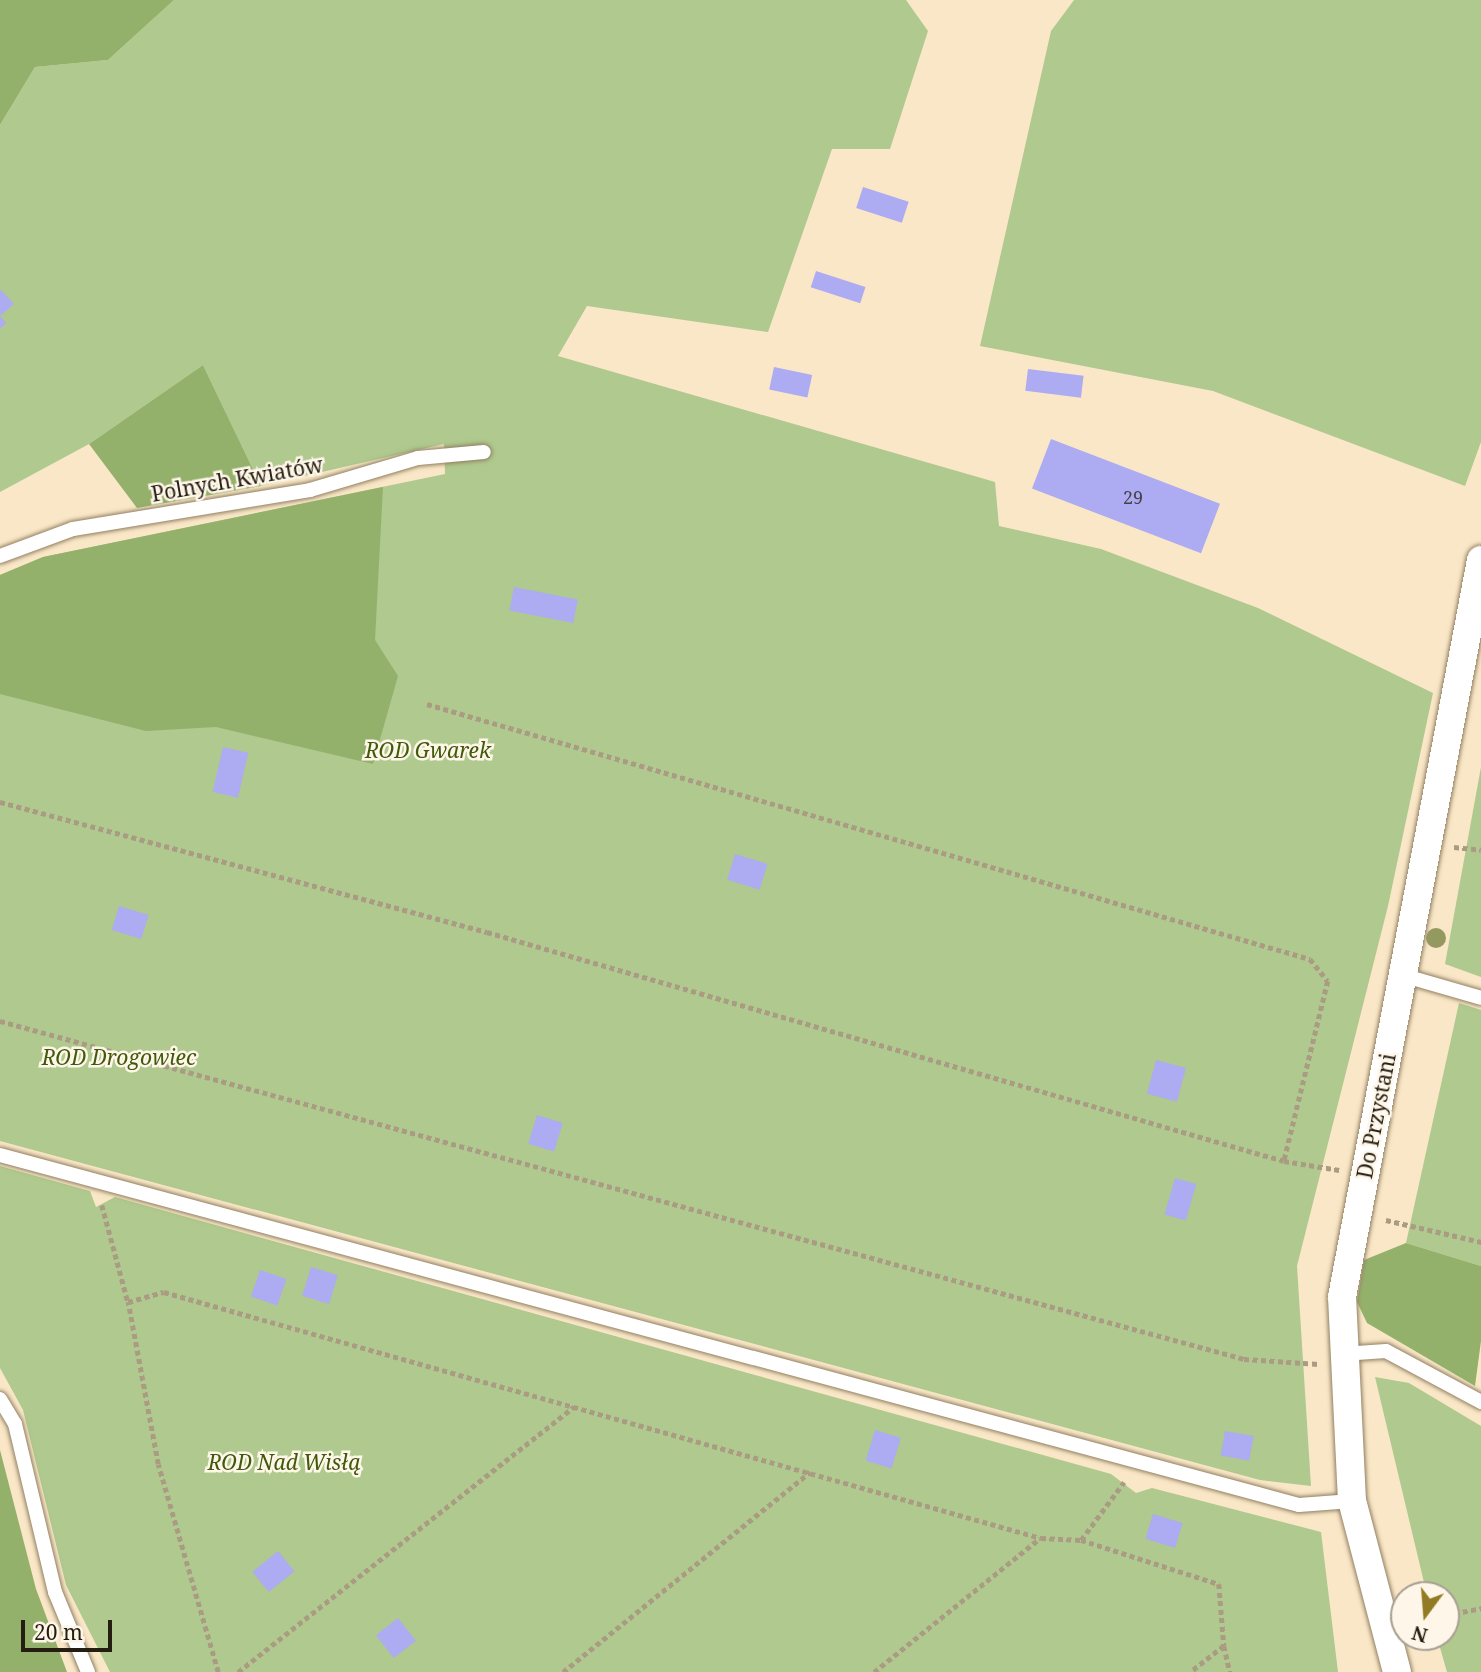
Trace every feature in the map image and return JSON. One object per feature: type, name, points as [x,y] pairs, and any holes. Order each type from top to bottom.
[{"type":"street","name":"Do Przystani","points":[[1397,1672],[1352,1501],[1342,1354],[1342,1297],[1405,976],[1481,561]]},
{"type":"lane","name":"Polnych Kwiatów","points":[[0,556],[73,529],[310,489],[418,458],[484,452]]},
{"type":"lane","points":[[1405,976],[1481,998]]},
{"type":"lane","points":[[0,1155],[1299,1505],[1352,1501]]},
{"type":"lane","points":[[1342,1354],[1386,1352],[1481,1402]]},
{"type":"lane","points":[[0,1399],[15,1424],[55,1592],[88,1672]]},
{"type":"path","points":[[427,704],[1310,959],[1328,981],[1284,1161]]},
{"type":"path","points":[[0,802],[513,939],[1284,1161],[1322,1167]]},
{"type":"path","points":[[1466,848],[1481,850]]},
{"type":"path","points":[[0,1021],[918,1274],[1244,1359],[1304,1365]]},
{"type":"path","points":[[102,1204],[128,1302],[158,1464],[218,1672]]},
{"type":"path","points":[[1410,1225],[1481,1242]]},
{"type":"path","points":[[128,1302],[164,1292],[811,1471],[1041,1538],[1081,1540],[1219,1584],[1224,1646],[1230,1672]]},
{"type":"path","points":[[238,1672],[575,1406]]},
{"type":"path","points":[[563,1672],[811,1471]]},
{"type":"path","points":[[1081,1540],[1123,1483]]},
{"type":"path","points":[[874,1672],[1041,1538]]},
{"type":"path","points":[[1460,1612],[1481,1608]]},
{"type":"path","points":[[1191,1672],[1224,1646]]},
{"type":"green space","points":[[0,0],[174,0],[108,60],[35,67],[0,125]]},
{"type":"green space","points":[[174,0],[906,0],[928,31],[890,149],[832,149],[768,332],[587,306],[558,356],[995,482],[999,526],[1101,549],[1258,608],[1433,693],[1388,906],[1297,1266],[1311,1486],[1260,1480],[0,1141],[0,575],[43,557],[445,474],[444,444],[261,486],[203,365],[89,444],[0,492],[0,125],[35,67],[108,60]]},
{"type":"green space","points":[[1074,0],[1481,0],[1481,442],[1465,486],[1213,391],[980,346],[1051,31]]},
{"type":"green space","points":[[203,365],[261,486],[137,508],[89,444]]},
{"type":"green space","points":[[383,487],[375,640],[398,676],[373,764],[216,727],[146,731],[0,694],[0,575],[43,557]]},
{"type":"green space","points":[[1481,767],[1481,977],[1445,964]]},
{"type":"green space","points":[[1459,1003],[1481,1010],[1481,1266],[1406,1243]]},
{"type":"green space","name":"ROD Nad Wisłą","points":[[0,1166],[90,1191],[96,1207],[115,1197],[1111,1474],[1136,1493],[1152,1488],[1321,1532],[1338,1672],[110,1672],[66,1585],[23,1410],[0,1368]]},
{"type":"green space","points":[[1406,1243],[1481,1266],[1481,1341],[1475,1386],[1367,1323],[1357,1302],[1364,1260]]},
{"type":"green space","points":[[1375,1377],[1409,1383],[1481,1426],[1481,1672],[1447,1672],[1441,1651],[1460,1651],[1460,1581],[1424,1581]]},
{"type":"green space","points":[[0,1450],[36,1589],[67,1672],[0,1672]]},
{"type":"building","points":[[863,187],[909,202],[902,223],[856,208]]},
{"type":"building","points":[[816,271],[865,287],[860,303],[811,287]]},
{"type":"building","points":[[1,290],[14,304],[0,316],[0,291]]},
{"type":"building","points":[[0,316],[6,323],[0,329]]},
{"type":"building","points":[[774,367],[812,375],[807,398],[769,389]]},
{"type":"building","points":[[1028,369],[1084,376],[1081,398],[1025,391]]},
{"type":"building","points":[[1051,439],[1220,504],[1201,553],[1032,488]]},
{"type":"building","points":[[514,587],[578,599],[573,623],[509,611]]},
{"type":"building","points":[[223,747],[248,753],[238,798],[213,792]]},
{"type":"building","points":[[735,854],[768,864],[760,890],[727,880]]},
{"type":"building","points":[[119,906],[149,915],[141,939],[112,930]]},
{"type":"building","points":[[1156,1060],[1186,1068],[1177,1102],[1147,1094]]},
{"type":"building","points":[[537,1115],[563,1123],[554,1152],[528,1144]]},
{"type":"building","points":[[1175,1178],[1196,1184],[1186,1221],[1165,1215]]},
{"type":"building","points":[[311,1267],[338,1275],[329,1304],[302,1296]]},
{"type":"building","points":[[260,1270],[286,1279],[277,1306],[251,1296]]},
{"type":"building","points":[[875,1430],[901,1438],[891,1468],[866,1461]]},
{"type":"building","points":[[1225,1431],[1254,1436],[1249,1461],[1221,1456]]},
{"type":"building","points":[[1153,1514],[1183,1523],[1175,1548],[1145,1539]]},
{"type":"building","points":[[278,1551],[294,1571],[269,1592],[252,1572]]},
{"type":"building","points":[[398,1618],[416,1641],[394,1658],[376,1635]]},
{"type":"park label","name":"ROD Gwarek","points":[[428,750]]},
{"type":"park label","name":"ROD Drogowiec","points":[[119,1057]]}]
